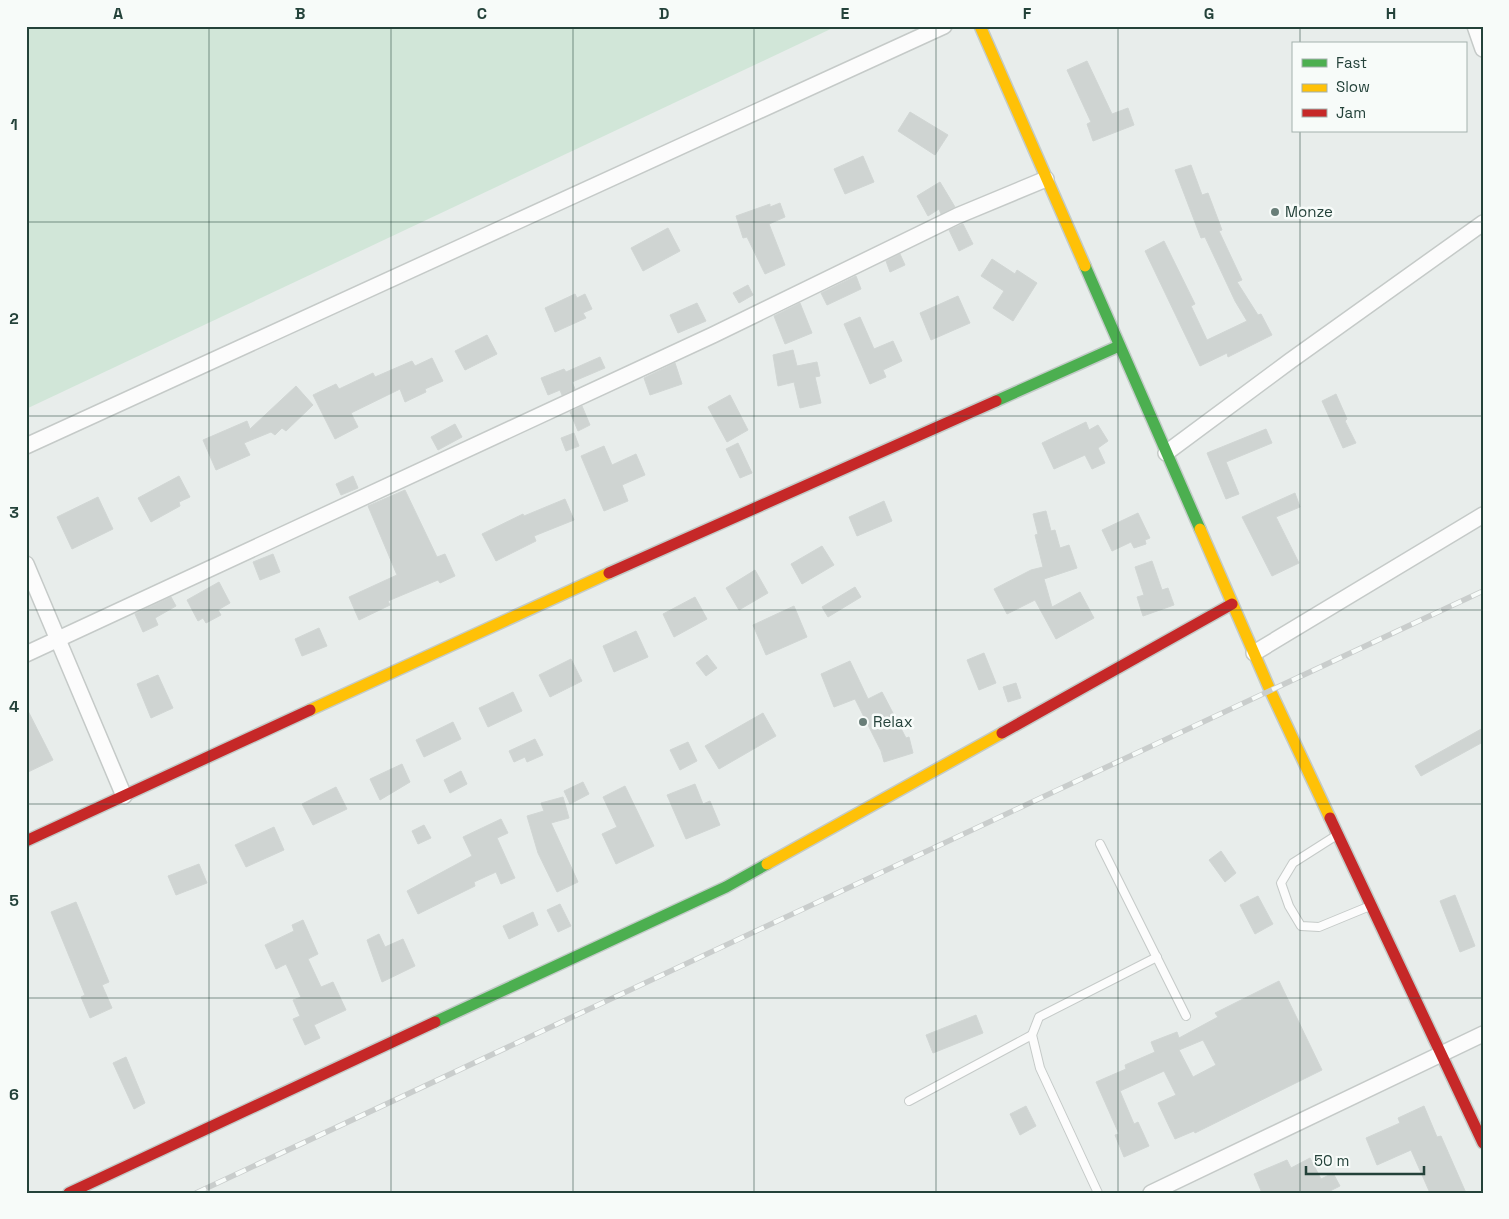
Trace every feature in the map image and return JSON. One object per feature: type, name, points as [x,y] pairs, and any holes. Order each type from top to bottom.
[{"type":"street","points":[[26,446],[944,26]]},
{"type":"street","points":[[980,26],[1254,653],[1483,1143]]},
{"type":"street","points":[[1475,26],[1483,49]]},
{"type":"street","points":[[26,654],[713,334],[957,216],[1046,179]]},
{"type":"street","points":[[1166,453],[1290,361],[1483,223]]},
{"type":"street","points":[[26,842],[492,626],[1119,346]]},
{"type":"street","points":[[1254,653],[1483,515]]},
{"type":"street","points":[[26,564],[124,796]]},
{"type":"street","points":[[69,1193],[726,888],[1232,604]]},
{"type":"street","points":[[1151,1193],[1483,1034]]},
{"type":"lane","points":[[1338,834],[1293,863],[1282,883],[1288,906],[1302,926],[1319,928],[1372,905]]},
{"type":"lane","points":[[1100,844],[1186,1016]]},
{"type":"lane","points":[[1098,1193],[1040,1068],[1032,1035],[1039,1017],[1158,957]]},
{"type":"lane","points":[[908,1101],[1032,1035]]},
{"type":"green space","points":[[26,26],[837,26],[26,409]]},
{"type":"building","points":[[1087,61],[1112,114],[1128,108],[1134,125],[1093,141],[1087,124],[1091,122],[1067,70]]},
{"type":"building","points":[[910,112],[948,135],[935,155],[898,131]]},
{"type":"building","points":[[863,156],[874,182],[845,194],[834,169]]},
{"type":"building","points":[[1191,165],[1202,195],[1208,193],[1222,230],[1219,231],[1242,280],[1237,282],[1258,315],[1261,314],[1272,335],[1228,357],[1227,353],[1200,366],[1145,251],[1164,241],[1195,304],[1191,306],[1207,340],[1247,321],[1235,301],[1205,237],[1201,238],[1175,170]]},
{"type":"building","points":[[940,182],[955,207],[941,214],[939,209],[928,216],[917,196]]},
{"type":"building","points":[[780,203],[785,217],[769,224],[785,265],[765,274],[747,237],[743,238],[736,216],[770,204],[770,207]]},
{"type":"building","points":[[963,224],[973,244],[959,251],[949,230]]},
{"type":"building","points":[[668,228],[680,251],[643,271],[631,248]]},
{"type":"building","points":[[900,254],[905,265],[890,272],[886,261]]},
{"type":"building","points":[[992,259],[1015,274],[1017,270],[1037,283],[1013,321],[993,308],[1004,291],[981,276]]},
{"type":"building","points":[[856,276],[861,289],[827,305],[821,293]]},
{"type":"building","points":[[748,285],[753,295],[739,303],[733,293]]},
{"type":"building","points":[[575,294],[577,298],[585,294],[592,309],[583,313],[586,318],[555,332],[545,308]]},
{"type":"building","points":[[958,296],[970,323],[931,340],[920,313]]},
{"type":"building","points":[[697,303],[706,321],[678,333],[670,315]]},
{"type":"building","points":[[800,303],[812,333],[785,344],[774,316]]},
{"type":"building","points":[[860,317],[874,349],[893,341],[902,361],[883,370],[886,377],[870,384],[844,324]]},
{"type":"building","points":[[487,335],[497,354],[465,370],[455,351]]},
{"type":"building","points":[[793,350],[797,366],[817,362],[820,376],[815,377],[821,403],[800,408],[794,382],[778,386],[773,355]]},
{"type":"building","points":[[600,357],[605,368],[572,382],[575,389],[562,395],[560,390],[548,395],[541,378],[564,369],[566,372]]},
{"type":"building","points":[[432,358],[443,381],[425,389],[426,392],[405,402],[400,389],[351,413],[358,427],[335,439],[313,395],[336,384],[339,389],[373,373],[375,377],[412,361],[415,366]]},
{"type":"building","points":[[675,363],[682,384],[650,395],[644,378]]},
{"type":"building","points":[[296,386],[313,405],[286,431],[282,428],[275,435],[271,432],[244,443],[250,455],[216,470],[203,440],[247,421],[250,429]]},
{"type":"building","points":[[1336,394],[1347,419],[1345,421],[1356,443],[1343,448],[1322,401]]},
{"type":"building","points":[[730,395],[748,430],[727,442],[708,407]]},
{"type":"building","points":[[582,406],[590,425],[578,431],[570,412]]},
{"type":"building","points":[[1086,422],[1089,430],[1098,425],[1108,441],[1098,448],[1105,463],[1092,469],[1085,455],[1054,469],[1042,443]]},
{"type":"building","points":[[455,424],[462,437],[438,450],[431,437]]},
{"type":"building","points":[[1266,429],[1272,443],[1226,462],[1239,494],[1226,499],[1207,453]]},
{"type":"building","points":[[574,433],[579,446],[566,451],[561,438]]},
{"type":"building","points":[[738,443],[752,473],[740,478],[726,449]]},
{"type":"building","points":[[604,446],[612,465],[636,454],[645,475],[622,485],[628,501],[604,511],[581,456]]},
{"type":"building","points":[[179,476],[190,497],[179,502],[180,506],[151,522],[138,498]]},
{"type":"building","points":[[353,476],[358,488],[341,495],[336,484]]},
{"type":"building","points":[[405,490],[437,557],[445,554],[455,576],[440,583],[438,580],[388,601],[390,605],[359,620],[349,597],[397,575],[368,506]]},
{"type":"building","points":[[1295,493],[1300,507],[1276,517],[1299,563],[1272,576],[1242,517]]},
{"type":"building","points":[[98,497],[113,529],[72,549],[57,517]]},
{"type":"building","points":[[565,499],[574,520],[534,536],[536,541],[496,561],[482,534],[523,514],[524,516]]},
{"type":"building","points":[[884,501],[892,521],[857,536],[849,517]]},
{"type":"building","points":[[1046,511],[1051,531],[1055,530],[1060,548],[1069,545],[1077,568],[1044,579],[1052,607],[1080,592],[1094,618],[1056,639],[1035,600],[1007,614],[994,589],[1031,570],[1043,567],[1035,535],[1038,534],[1033,514]]},
{"type":"building","points":[[1138,513],[1150,538],[1145,540],[1146,544],[1134,548],[1131,542],[1112,551],[1102,530]]},
{"type":"building","points":[[822,546],[834,565],[802,584],[791,564]]},
{"type":"building","points":[[273,554],[280,572],[260,580],[253,562]]},
{"type":"building","points":[[1152,561],[1162,590],[1168,588],[1174,605],[1143,616],[1137,597],[1144,595],[1135,567]]},
{"type":"building","points":[[755,570],[768,593],[739,610],[726,588]]},
{"type":"building","points":[[219,582],[230,603],[218,610],[221,615],[206,623],[203,618],[198,621],[187,600]]},
{"type":"building","points":[[855,587],[861,597],[828,617],[822,607]]},
{"type":"building","points":[[171,597],[176,606],[155,618],[158,625],[143,632],[135,614]]},
{"type":"building","points":[[695,597],[707,619],[674,637],[663,614]]},
{"type":"building","points":[[794,606],[807,637],[766,655],[753,625]]},
{"type":"building","points":[[319,628],[327,646],[302,656],[295,639]]},
{"type":"building","points":[[636,631],[648,657],[614,672],[603,646]]},
{"type":"building","points":[[984,653],[996,683],[979,690],[967,660]]},
{"type":"building","points":[[707,655],[717,668],[706,676],[696,663]]},
{"type":"building","points":[[571,659],[582,681],[550,697],[539,675]]},
{"type":"building","points":[[850,661],[868,699],[882,692],[906,738],[909,737],[913,753],[884,762],[881,751],[855,699],[834,707],[821,674]]},
{"type":"building","points":[[158,675],[173,708],[151,718],[137,684]]},
{"type":"building","points":[[1016,683],[1021,698],[1008,702],[1003,687]]},
{"type":"building","points":[[513,692],[522,711],[488,727],[479,708]]},
{"type":"building","points":[[26,707],[53,760],[26,773]]},
{"type":"building","points":[[763,713],[776,736],[719,769],[705,746]]},
{"type":"building","points":[[453,722],[461,739],[424,757],[416,740]]},
{"type":"building","points":[[1483,728],[1483,742],[1421,776],[1415,766]]},
{"type":"building","points":[[535,739],[543,755],[527,762],[525,757],[514,762],[509,751]]},
{"type":"building","points":[[688,742],[697,761],[680,770],[670,750]]},
{"type":"building","points":[[402,764],[410,782],[380,800],[370,779]]},
{"type":"building","points":[[461,771],[467,784],[450,793],[444,780]]},
{"type":"building","points":[[583,782],[589,794],[570,804],[564,791]]},
{"type":"building","points":[[695,784],[703,804],[710,801],[720,825],[686,839],[667,795]]},
{"type":"building","points":[[625,786],[654,846],[616,864],[602,834],[617,827],[603,797]]},
{"type":"building","points":[[336,787],[347,809],[313,825],[302,804]]},
{"type":"building","points":[[563,797],[569,818],[551,823],[578,882],[557,892],[538,853],[527,816],[544,811],[541,803]]},
{"type":"building","points":[[501,819],[508,833],[497,838],[515,878],[501,884],[496,872],[474,882],[475,886],[418,914],[407,891],[472,856],[463,837]]},
{"type":"building","points":[[424,825],[431,838],[418,844],[412,831]]},
{"type":"building","points":[[274,827],[284,850],[246,867],[235,845]]},
{"type":"building","points":[[1221,851],[1236,873],[1225,882],[1209,860]]},
{"type":"building","points":[[199,864],[207,883],[176,895],[168,876]]},
{"type":"building","points":[[1455,895],[1475,946],[1460,952],[1440,901]]},
{"type":"building","points":[[1258,896],[1273,924],[1255,934],[1240,905]]},
{"type":"building","points":[[76,902],[109,982],[102,985],[112,1008],[90,1018],[81,997],[85,995],[51,912]]},
{"type":"building","points":[[560,904],[571,926],[558,932],[547,910]]},
{"type":"building","points":[[533,912],[538,925],[509,939],[503,926]]},
{"type":"building","points":[[303,920],[318,954],[308,959],[321,987],[333,982],[346,1010],[314,1025],[320,1038],[305,1045],[293,1019],[300,1016],[293,1000],[301,997],[286,964],[276,969],[265,945],[294,931],[292,925]]},
{"type":"building","points":[[379,934],[385,947],[403,939],[415,966],[382,982],[367,940]]},
{"type":"building","points":[[1279,981],[1322,1070],[1195,1133],[1194,1131],[1175,1139],[1158,1103],[1176,1095],[1164,1071],[1120,1091],[1134,1124],[1138,1122],[1149,1146],[1124,1157],[1115,1135],[1119,1134],[1096,1082],[1126,1069],[1125,1065],[1155,1052],[1151,1042],[1177,1032],[1179,1038],[1218,1017],[1215,1013]],"holes":[[[1203,1040],[1216,1065],[1193,1077],[1179,1050]]]},
{"type":"building","points":[[976,1015],[983,1033],[933,1053],[926,1035]]},
{"type":"building","points":[[126,1057],[145,1103],[134,1109],[113,1063]]},
{"type":"building","points":[[1026,1106],[1036,1126],[1020,1135],[1010,1114]]},
{"type":"building","points":[[1424,1106],[1437,1137],[1441,1136],[1466,1193],[1430,1193],[1411,1150],[1377,1165],[1366,1138],[1400,1123],[1398,1118]]},
{"type":"building","points":[[1310,1158],[1321,1179],[1333,1173],[1340,1186],[1326,1193],[1262,1193],[1254,1174],[1287,1160],[1291,1168]]},
{"type":"railway","points":[[196,1193],[1483,591]]},
{"type":"traffic: fast","points":[[1085,266],[1200,529]]},
{"type":"traffic: fast","points":[[996,401],[1119,346]]},
{"type":"traffic: fast","points":[[435,1022],[726,887],[767,864]]},
{"type":"traffic: slow","points":[[980,26],[1085,266]]},
{"type":"traffic: slow","points":[[1200,529],[1270,690],[1330,818]]},
{"type":"traffic: slow","points":[[310,710],[609,573]]},
{"type":"traffic: slow","points":[[767,864],[1002,733]]},
{"type":"traffic: jam","points":[[609,573],[996,401]]},
{"type":"traffic: jam","points":[[1002,733],[1232,604]]},
{"type":"traffic: jam","points":[[26,841],[310,710]]},
{"type":"traffic: jam","points":[[1330,818],[1483,1143]]},
{"type":"traffic: jam","points":[[69,1193],[435,1022]]},
{"type":"place","name":"Monze","points":[[1275,212]]},
{"type":"place","name":"Relax","points":[[863,722]]}]
